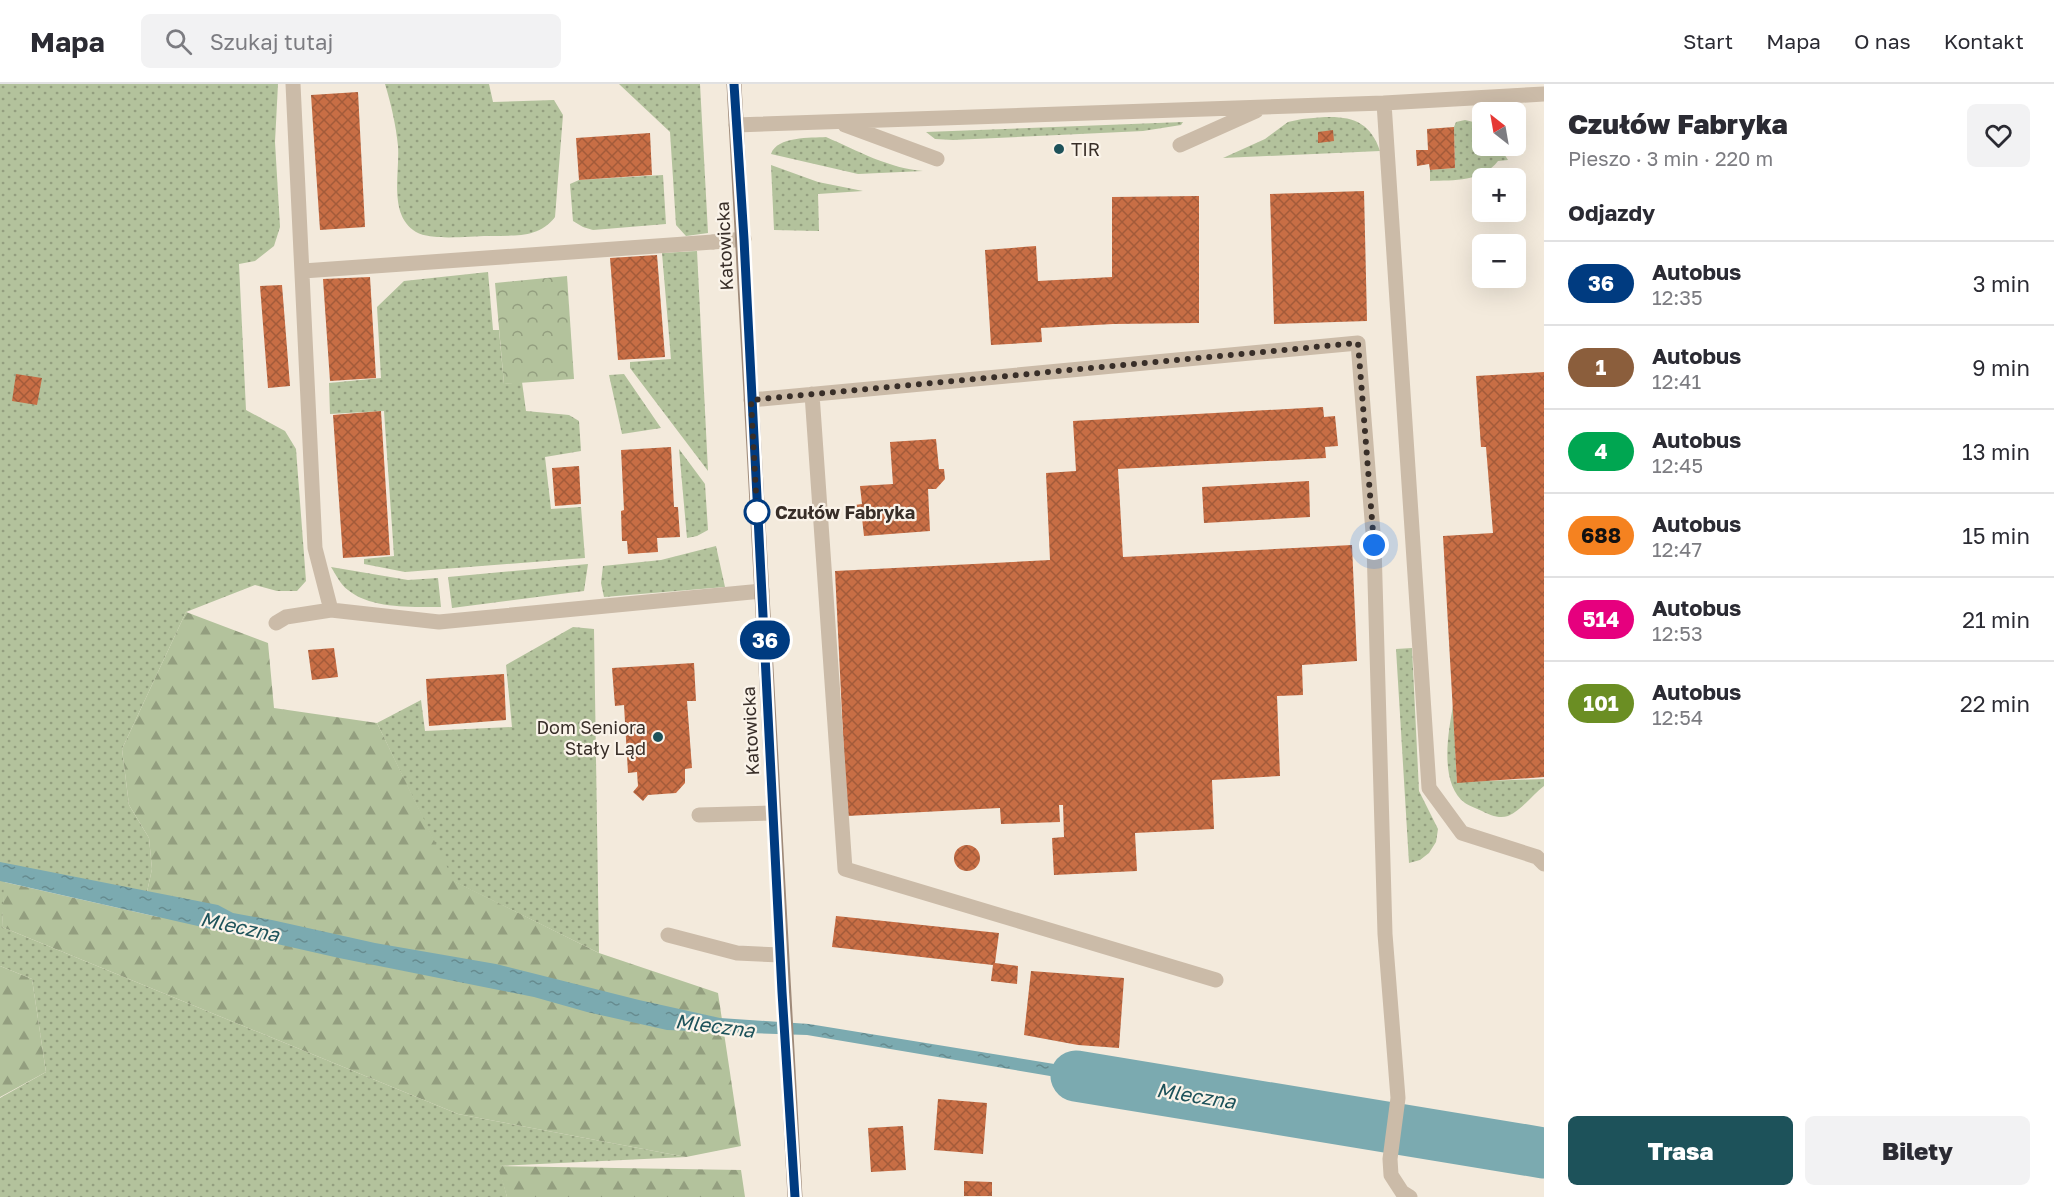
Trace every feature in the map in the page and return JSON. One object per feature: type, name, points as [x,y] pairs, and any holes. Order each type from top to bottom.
[{"type":"main road","name":"Katowicka","points":[[734,84],[795,1197]]},
{"type":"street","points":[[293,84],[315,548],[331,610]]},
{"type":"street","points":[[736,125],[1384,103],[1544,94]]},
{"type":"street","points":[[1384,103],[1429,788],[1462,833],[1537,856],[1544,864]]},
{"type":"street","points":[[1180,145],[1264,107]]},
{"type":"street","points":[[837,122],[937,159]]},
{"type":"street","points":[[303,271],[744,239]]},
{"type":"street","points":[[751,400],[1358,343],[1374,545],[1385,934],[1398,1098],[1390,1159],[1391,1175],[1402,1191],[1410,1197]]},
{"type":"street","points":[[812,394],[845,869],[1216,980]]},
{"type":"street","points":[[276,623],[286,617],[331,610],[439,622],[762,591]]},
{"type":"street","points":[[699,815],[773,813]]},
{"type":"street","points":[[668,935],[737,953],[781,955]]},
{"type":"green space","points":[[0,84],[278,84],[275,142],[280,227],[274,246],[255,261],[239,264],[246,410],[285,431],[296,449],[306,581],[297,591],[277,591],[255,585],[186,612],[122,749],[129,805],[149,838],[152,869],[147,892],[6,864],[2,927],[458,1114],[686,1157],[499,1166],[507,1197],[0,1197],[0,1098],[46,1072],[32,979],[0,966]]},
{"type":"green space","points":[[385,84],[489,84],[493,102],[554,100],[563,115],[555,217],[541,229],[516,235],[441,237],[423,235],[407,225],[397,193],[398,146]]},
{"type":"green space","points":[[619,84],[700,84],[708,233],[686,236],[676,225],[670,132]]},
{"type":"green space","points":[[1325,117],[1344,118],[1360,123],[1372,134],[1380,151],[1223,158],[1265,139],[1288,122]]},
{"type":"green space","points":[[1465,120],[1472,122],[1472,156],[1505,156],[1508,160],[1498,161],[1491,168],[1472,168],[1472,177],[1467,179],[1430,181],[1430,170],[1455,168],[1454,127],[1456,122]]},
{"type":"green space","points":[[1183,122],[1181,125],[1143,131],[953,140],[935,139],[926,132]]},
{"type":"green space","points":[[826,137],[885,163],[923,171],[858,174],[771,154],[774,148],[787,141]]},
{"type":"green space","points":[[771,165],[818,182],[863,191],[818,194],[819,231],[774,230]]},
{"type":"green space","points":[[663,175],[666,224],[593,230],[573,221],[570,184],[579,180]]},
{"type":"green space","points":[[697,251],[708,471],[630,368],[630,362],[671,359],[662,253]]},
{"type":"green space","points":[[488,272],[493,330],[499,330],[504,384],[522,382],[526,411],[569,415],[579,421],[581,451],[545,457],[551,509],[581,507],[585,558],[405,572],[364,564],[364,559],[394,556],[384,411],[330,414],[329,383],[381,378],[377,307],[404,281]]},
{"type":"green space","points":[[567,276],[574,379],[504,384],[495,283]]},
{"type":"green space","points":[[624,374],[661,428],[622,434],[609,375]]},
{"type":"green space","points":[[679,449],[705,484],[708,530],[687,538]]},
{"type":"green space","points":[[716,546],[725,587],[604,597],[601,583],[603,566],[661,560]]},
{"type":"green space","points":[[588,564],[584,591],[452,608],[448,577]]},
{"type":"green space","points":[[331,567],[408,580],[438,578],[441,607],[393,606],[368,601],[345,588]]},
{"type":"green space","points":[[186,612],[268,643],[274,708],[377,723],[454,881],[599,953],[718,993],[741,1146],[686,1157],[458,1114],[2,927],[4,882],[158,917],[147,892],[152,869],[149,838],[129,805],[122,749]]},
{"type":"green space","points":[[573,627],[594,629],[599,953],[453,881],[377,723],[421,700],[425,731],[512,727],[506,665]]},
{"type":"green space","points":[[1412,648],[1419,791],[1438,829],[1436,842],[1429,853],[1420,860],[1409,863],[1396,649]]},
{"type":"green space","points":[[1453,706],[1457,782],[1544,779],[1544,786],[1508,816],[1491,815],[1467,804],[1451,784],[1447,757]]},
{"type":"green space","points":[[0,966],[32,979],[46,1072],[0,1097]]},
{"type":"green space","points":[[498,1166],[741,1170],[745,1197],[507,1197]]},
{"type":"water","points":[[0,862],[218,905],[233,913],[375,943],[496,964],[720,1018],[809,1024],[1146,1079],[1145,1092],[807,1035],[667,1030],[534,997],[339,958],[0,881]]},
{"type":"building","points":[[358,92],[365,227],[320,230],[311,95]]},
{"type":"building","points":[[1454,127],[1455,168],[1430,170],[1429,164],[1417,166],[1416,150],[1428,150],[1427,129]]},
{"type":"building","points":[[1333,130],[1334,141],[1318,143],[1318,132]]},
{"type":"building","points":[[650,133],[652,175],[579,180],[576,138]]},
{"type":"building","points":[[1364,191],[1367,321],[1274,324],[1270,194]]},
{"type":"building","points":[[1199,196],[1199,323],[1041,328],[1042,342],[991,345],[985,250],[1036,246],[1038,281],[1112,277],[1112,197]]},
{"type":"building","points":[[657,255],[665,357],[618,360],[610,258]]},
{"type":"building","points":[[370,277],[376,378],[330,381],[323,279]]},
{"type":"building","points":[[282,285],[290,386],[268,388],[260,286]]},
{"type":"building","points":[[1544,372],[1544,777],[1457,783],[1443,536],[1493,533],[1486,447],[1481,447],[1476,376]]},
{"type":"building","points":[[16,374],[42,378],[37,405],[12,401]]},
{"type":"building","points":[[1323,407],[1324,417],[1335,416],[1338,446],[1325,447],[1326,458],[1118,469],[1123,557],[1352,545],[1357,661],[1302,665],[1303,695],[1277,696],[1280,776],[1212,780],[1214,829],[1135,833],[1137,871],[1054,875],[1052,838],[1064,837],[1063,805],[1059,805],[1060,822],[1001,824],[1000,808],[847,816],[835,571],[1050,560],[1046,473],[1076,471],[1073,421]]},
{"type":"building","points":[[381,411],[390,555],[343,558],[333,415]]},
{"type":"building","points":[[936,439],[939,469],[944,469],[945,479],[936,489],[928,489],[930,531],[864,536],[862,518],[855,518],[855,505],[862,504],[860,486],[893,484],[890,442]]},
{"type":"building","points":[[671,447],[674,507],[678,507],[680,537],[657,538],[658,552],[628,554],[627,541],[622,541],[621,511],[624,510],[621,450]]},
{"type":"building","points":[[579,466],[581,504],[555,506],[552,468]]},
{"type":"building","points":[[1309,481],[1310,517],[1204,523],[1202,487]]},
{"type":"building","points":[[334,648],[338,677],[312,680],[308,650]]},
{"type":"building","name":"Dom Seniora Stały Ląd","points":[[694,663],[696,701],[687,701],[692,768],[685,769],[685,783],[676,793],[648,795],[643,801],[633,792],[638,786],[637,772],[628,773],[624,705],[615,706],[612,668]]},
{"type":"building","points":[[504,674],[506,720],[429,726],[426,679]]},
{"type":"building","points":[[967,845],[976,849],[980,858],[976,867],[967,871],[958,867],[954,858],[958,849]]},
{"type":"building","points":[[836,916],[999,933],[995,963],[1018,966],[1017,984],[991,981],[993,965],[832,947]]},
{"type":"building","points":[[1031,971],[1124,978],[1119,1048],[1078,1045],[1024,1035]]},
{"type":"building","points":[[938,1099],[987,1103],[983,1154],[934,1150]]},
{"type":"building","points":[[903,1126],[906,1170],[871,1172],[868,1128]]},
{"type":"building","points":[[964,1181],[992,1182],[992,1196],[964,1196]]},
{"type":"waterway","name":"Mleczna","points":[[1076,1076],[1544,1153]]},
{"type":"bus line","name":"36","points":[[734,84],[795,1197]]},
{"type":"place","name":"TIR","points":[[1059,149]]},
{"type":"place","name":"Czułów Fabryka","points":[[757,512]]},
{"type":"place","name":"Dom Seniora Stały Ląd","points":[[658,737]]},
{"type":"route","points":[[757,512],[751,400],[1358,343],[1374,545]]}]
